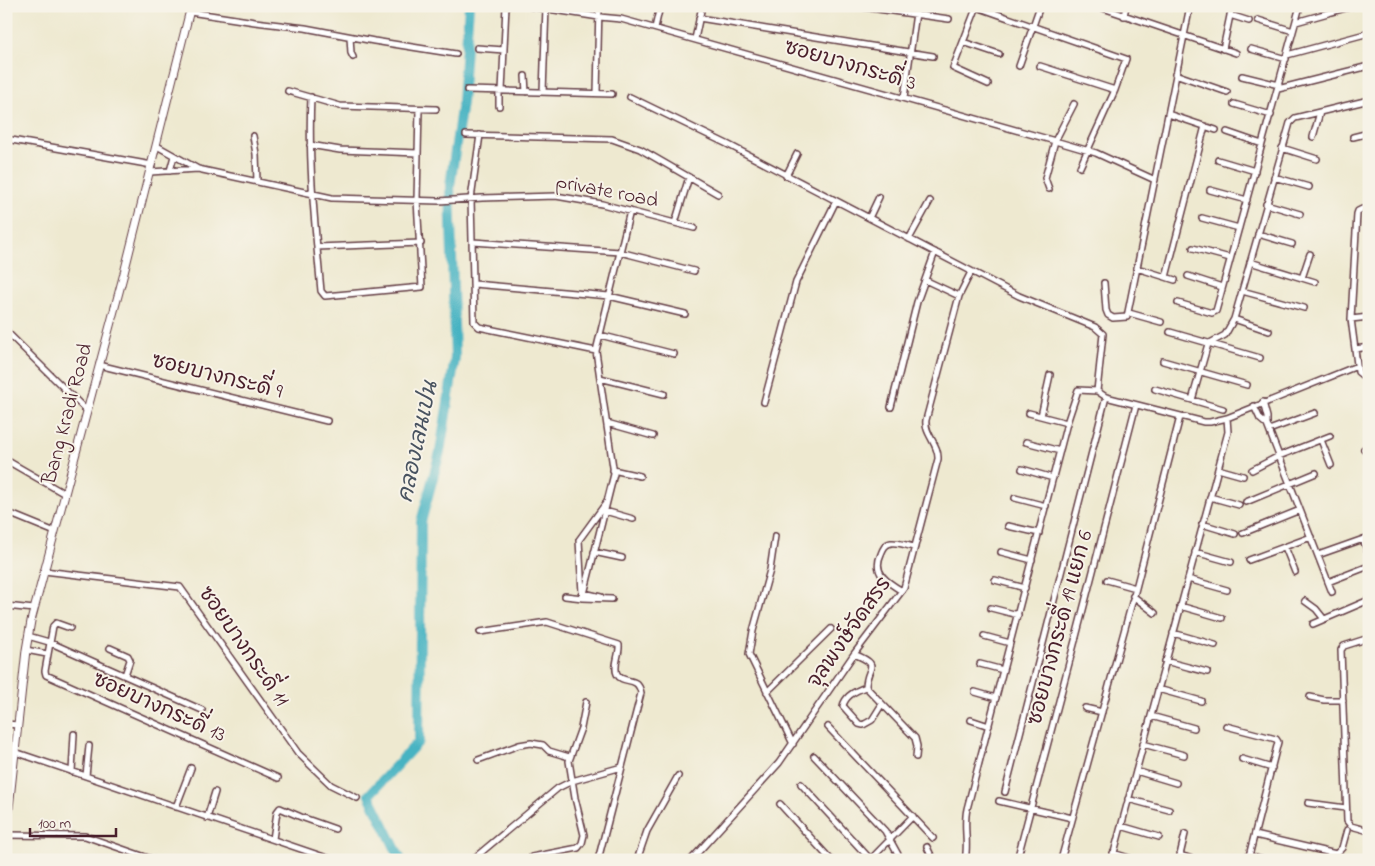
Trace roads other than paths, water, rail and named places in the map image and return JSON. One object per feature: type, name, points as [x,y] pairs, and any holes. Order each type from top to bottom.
[{"type":"street","points":[[499,106],[506,6]]},
{"type":"street","name":"ซอยบางกระดี่ 3","points":[[529,6],[621,19],[695,39],[1055,140],[1088,151],[1155,180]]},
{"type":"street","points":[[597,93],[599,6]]},
{"type":"street","points":[[655,28],[660,6]]},
{"type":"street","points":[[695,39],[702,6]]},
{"type":"street","points":[[856,6],[949,19]]},
{"type":"street","points":[[904,98],[917,6]]},
{"type":"street","points":[[988,84],[953,68],[977,6],[1124,56],[1126,62],[1115,90],[1080,167]]},
{"type":"street","points":[[1019,66],[1040,6]]},
{"type":"street","points":[[1097,6],[1236,53]]},
{"type":"street","points":[[1124,16],[1126,6]]},
{"type":"street","points":[[1129,314],[1182,36],[1190,6]]},
{"type":"street","points":[[1223,49],[1232,6]]},
{"type":"street","points":[[1178,304],[1215,313],[1300,6]]},
{"type":"street","points":[[1296,22],[1352,6]]},
{"type":"street","points":[[543,92],[546,8]]},
{"type":"street","points":[[191,9],[456,54]]},
{"type":"street","name":"Bang Kradi Road","points":[[6,835],[8,793],[15,752],[26,650],[34,609],[151,169],[191,9]]},
{"type":"street","points":[[1230,15],[1249,21]]},
{"type":"street","points":[[699,18],[933,56]]},
{"type":"street","points":[[1258,20],[1293,31]]},
{"type":"street","points":[[1251,49],[1286,57],[1369,33]]},
{"type":"street","points":[[350,37],[353,58]]},
{"type":"street","points":[[963,42],[999,54]]},
{"type":"street","points":[[477,48],[504,50]]},
{"type":"street","points":[[1040,66],[1115,90]]},
{"type":"street","points":[[1242,76],[1278,87],[1369,66]]},
{"type":"street","points":[[1175,74],[1227,92]]},
{"type":"street","points":[[525,76],[526,92]]},
{"type":"street","points":[[467,90],[612,94]]},
{"type":"street","points":[[288,91],[340,106],[436,109]]},
{"type":"street","points":[[311,97],[310,146],[312,192],[321,291],[326,296],[421,288],[423,285],[417,200],[419,109]]},
{"type":"street","points":[[630,98],[727,144],[1019,296],[1099,330],[1103,334],[1103,339],[1097,391]]},
{"type":"street","points":[[1192,400],[1208,344],[1225,334],[1234,320],[1288,126],[1295,118],[1369,100]]},
{"type":"street","points":[[1050,188],[1045,178],[1055,140],[1074,104]]},
{"type":"street","points":[[1234,104],[1271,115]]},
{"type":"street","points":[[1313,137],[1320,112]]},
{"type":"street","points":[[1168,114],[1216,130]]},
{"type":"street","points":[[1166,277],[1205,126]]},
{"type":"street","points":[[1227,132],[1262,144]]},
{"type":"street","points":[[1353,137],[1369,132]]},
{"type":"street","points":[[466,135],[612,139],[640,150],[718,194]]},
{"type":"street","points":[[480,135],[471,199],[474,322],[476,325],[596,351]]},
{"type":"street","points":[[253,136],[257,181]]},
{"type":"street","points":[[6,139],[151,169],[170,171],[198,169],[312,192],[332,198],[417,200]]},
{"type":"street","points":[[157,146],[198,169]]},
{"type":"street","points":[[310,146],[340,150],[418,153]]},
{"type":"street","points":[[1282,148],[1317,158]]},
{"type":"street","points":[[786,176],[797,154]]},
{"type":"street","points":[[170,171],[174,156]]},
{"type":"street","points":[[1218,160],[1255,171]]},
{"type":"street","points":[[674,223],[689,176]]},
{"type":"street","points":[[1274,177],[1309,187]]},
{"type":"street","points":[[1210,190],[1247,200]]},
{"type":"street","name":"private road","points":[[417,200],[452,201],[556,196],[602,204],[694,228]]},
{"type":"street","points":[[869,218],[879,197]]},
{"type":"street","points":[[764,402],[796,282],[836,201]]},
{"type":"street","points":[[909,239],[930,201]]},
{"type":"street","points":[[1266,204],[1300,214]]},
{"type":"street","points":[[1369,210],[1362,209],[1357,214],[1351,319],[1357,366],[1360,374],[1363,376],[1369,374]]},
{"type":"street","points":[[583,596],[614,474],[596,351],[630,211]]},
{"type":"street","points":[[1202,218],[1239,228]]},
{"type":"street","points":[[1258,234],[1292,244]]},
{"type":"street","points":[[317,247],[421,242]]},
{"type":"street","points":[[473,242],[620,252],[694,271]]},
{"type":"street","points":[[1193,248],[1230,258]]},
{"type":"street","points":[[891,407],[917,302],[935,252]]},
{"type":"street","points":[[1302,278],[1310,254]]},
{"type":"street","points":[[1250,262],[1315,282]]},
{"type":"street","points":[[1137,268],[1175,280]]},
{"type":"street","name":"จุลพงษ์จัดสรร","points":[[691,860],[779,763],[854,654],[904,588],[939,452],[927,428],[926,420],[959,296],[971,272]]},
{"type":"street","points":[[1188,276],[1222,287]]},
{"type":"street","points":[[924,280],[959,296]]},
{"type":"street","points":[[1104,283],[1108,315],[1113,318],[1125,317],[1129,314],[1161,322]]},
{"type":"street","points":[[474,284],[610,296],[685,314]]},
{"type":"street","points":[[1242,291],[1304,308]]},
{"type":"street","points":[[1351,319],[1369,317]]},
{"type":"street","points":[[1234,320],[1269,331]]},
{"type":"street","points":[[6,331],[87,412]]},
{"type":"street","points":[[1170,332],[1260,358]]},
{"type":"street","points":[[600,335],[674,354]]},
{"type":"street","points":[[1355,349],[1369,347]]},
{"type":"street","points":[[1163,361],[1247,385]]},
{"type":"street","name":"ซอยบางกระดี่ 9","points":[[99,364],[326,421]]},
{"type":"street","points":[[965,860],[967,849],[965,818],[1067,423],[1078,390],[1097,391],[1106,396],[1136,405],[1180,417],[1210,422],[1227,418],[1357,366]]},
{"type":"street","points":[[1040,416],[1050,375]]},
{"type":"street","points":[[600,378],[664,394]]},
{"type":"street","points":[[1155,390],[1223,408]]},
{"type":"street","points":[[1005,792],[1106,396]]},
{"type":"street","points":[[1263,402],[1268,428],[1332,592]]},
{"type":"street","name":"ซอยบางกระดี่ 19 แยก 6","points":[[1017,860],[1078,633],[1136,405]]},
{"type":"street","points":[[1254,406],[1260,419],[1268,428]]},
{"type":"street","points":[[1268,428],[1315,412]]},
{"type":"street","points":[[1030,413],[1067,423]]},
{"type":"street","points":[[1061,860],[1134,596],[1180,417]]},
{"type":"street","points":[[1112,860],[1228,432],[1227,418]]},
{"type":"street","points":[[607,424],[653,436]]},
{"type":"street","points":[[1252,470],[1279,456],[1330,436]]},
{"type":"street","points":[[1321,440],[1331,465]]},
{"type":"street","points":[[1026,442],[1060,451]]},
{"type":"street","points":[[6,460],[65,494]]},
{"type":"street","points":[[1022,469],[1053,478]]},
{"type":"street","points":[[1218,469],[1243,476]]},
{"type":"street","points":[[613,470],[640,476]]},
{"type":"street","points":[[1246,502],[1316,473]]},
{"type":"street","points":[[1210,497],[1239,505]]},
{"type":"street","points":[[1015,498],[1046,506]]},
{"type":"street","points":[[583,596],[579,540],[607,501]]},
{"type":"street","points":[[1243,533],[1300,510]]},
{"type":"street","points":[[605,511],[633,519]]},
{"type":"street","points":[[6,512],[55,532]]},
{"type":"street","points":[[1202,524],[1235,534]]},
{"type":"street","points":[[1008,526],[1039,534]]},
{"type":"street","points":[[775,536],[770,570],[749,656],[793,744]]},
{"type":"street","points":[[1318,555],[1369,536]]},
{"type":"street","points":[[1249,560],[1311,537]]},
{"type":"street","points":[[1363,539],[1369,555]]},
{"type":"street","points":[[902,591],[886,580],[878,569],[878,562],[885,546],[889,543],[915,547]]},
{"type":"street","points":[[1285,547],[1295,572]]},
{"type":"street","points":[[594,552],[622,558]]},
{"type":"street","points":[[1000,552],[1032,560]]},
{"type":"street","points":[[1195,552],[1231,562]]},
{"type":"street","points":[[1328,582],[1369,566]]},
{"type":"street","name":"ซอยบางกระดี่ 11","points":[[44,571],[180,587],[298,753],[331,785],[357,798]]},
{"type":"street","points":[[1188,579],[1227,590]]},
{"type":"street","points":[[995,580],[1024,588]]},
{"type":"street","points":[[1107,580],[1136,588]]},
{"type":"street","points":[[565,596],[583,596]]},
{"type":"street","points":[[1134,596],[1155,613]]},
{"type":"street","points":[[1313,624],[1369,600]]},
{"type":"street","points":[[1305,601],[1316,609],[1324,619]]},
{"type":"street","points":[[6,606],[34,609]]},
{"type":"street","points":[[1180,606],[1222,618]]},
{"type":"street","points":[[991,608],[1018,615]]},
{"type":"street","points":[[480,632],[547,622],[619,645],[617,674],[636,683],[640,688],[640,694],[598,860]]},
{"type":"street","name":"ซอยบางกระดี่ 13","points":[[70,628],[56,623],[53,626],[47,654],[46,675],[278,778]]},
{"type":"street","points":[[767,692],[831,629]]},
{"type":"street","points":[[1173,634],[1215,646]]},
{"type":"street","points":[[28,636],[49,642],[202,710]]},
{"type":"street","points":[[984,636],[1010,643]]},
{"type":"street","points":[[1369,638],[1344,646],[1341,650],[1348,824],[1369,831]]},
{"type":"street","points":[[110,648],[128,656],[130,660],[125,675]]},
{"type":"street","points":[[26,650],[47,654]]},
{"type":"street","points":[[854,654],[871,663],[866,687]]},
{"type":"street","points":[[1165,661],[1207,672]]},
{"type":"street","points":[[980,664],[1003,670]]},
{"type":"street","points":[[866,687],[916,740],[916,757]]},
{"type":"street","points":[[866,687],[857,690],[844,700],[843,706],[859,724],[863,725],[872,720],[882,704]]},
{"type":"street","points":[[1158,689],[1201,701]]},
{"type":"street","points":[[975,692],[996,698]]},
{"type":"street","points":[[1310,697],[1324,700],[1343,700]]},
{"type":"street","points":[[532,857],[581,846],[584,835],[572,781],[569,757],[580,728],[586,702]]},
{"type":"street","points":[[1085,708],[1102,712]]},
{"type":"street","points":[[1151,716],[1194,728]]},
{"type":"street","points":[[971,720],[990,726]]},
{"type":"street","points":[[6,724],[18,725]]},
{"type":"street","points":[[1226,726],[1276,739],[1278,743],[1249,858],[1263,860]]},
{"type":"street","points":[[828,727],[933,838]]},
{"type":"street","points":[[72,772],[74,734]]},
{"type":"street","points":[[478,760],[519,745],[531,743],[543,745],[549,751],[569,757]]},
{"type":"street","points":[[1143,744],[1184,755]]},
{"type":"street","points":[[86,776],[89,746]]},
{"type":"street","points":[[15,752],[333,860]]},
{"type":"street","points":[[814,756],[885,831],[891,839],[900,860]]},
{"type":"street","points":[[1242,759],[1272,768]]},
{"type":"street","points":[[472,860],[558,788],[572,781],[622,767]]},
{"type":"street","points":[[176,807],[190,768]]},
{"type":"street","points":[[1136,771],[1176,783]]},
{"type":"street","points":[[637,860],[647,831],[678,776]]},
{"type":"street","points":[[801,784],[871,860],[913,816]]},
{"type":"street","points":[[207,818],[214,792]]},
{"type":"street","points":[[1128,799],[1169,810]]},
{"type":"street","points":[[999,801],[1072,818]]},
{"type":"street","points":[[780,804],[831,860]]},
{"type":"street","points":[[1308,804],[1346,808]]},
{"type":"street","points":[[273,839],[277,812],[280,808],[289,810],[301,818],[335,828]]},
{"type":"street","points":[[1121,826],[1159,837]]},
{"type":"street","points":[[1255,835],[1336,854],[1342,848],[1347,830]]},
{"type":"street","points":[[1185,834],[1180,855],[1195,860]]},
{"type":"street","points":[[6,835],[85,836],[154,860]]},
{"type":"street","points":[[927,847],[932,860]]},
{"type":"street","points":[[1113,853],[1135,860]]},
{"type":"waterway","name":"คลองเลนเปน","points":[[401,860],[369,795],[419,741],[421,522],[440,452],[455,358],[450,186],[462,102],[469,6]]}]
